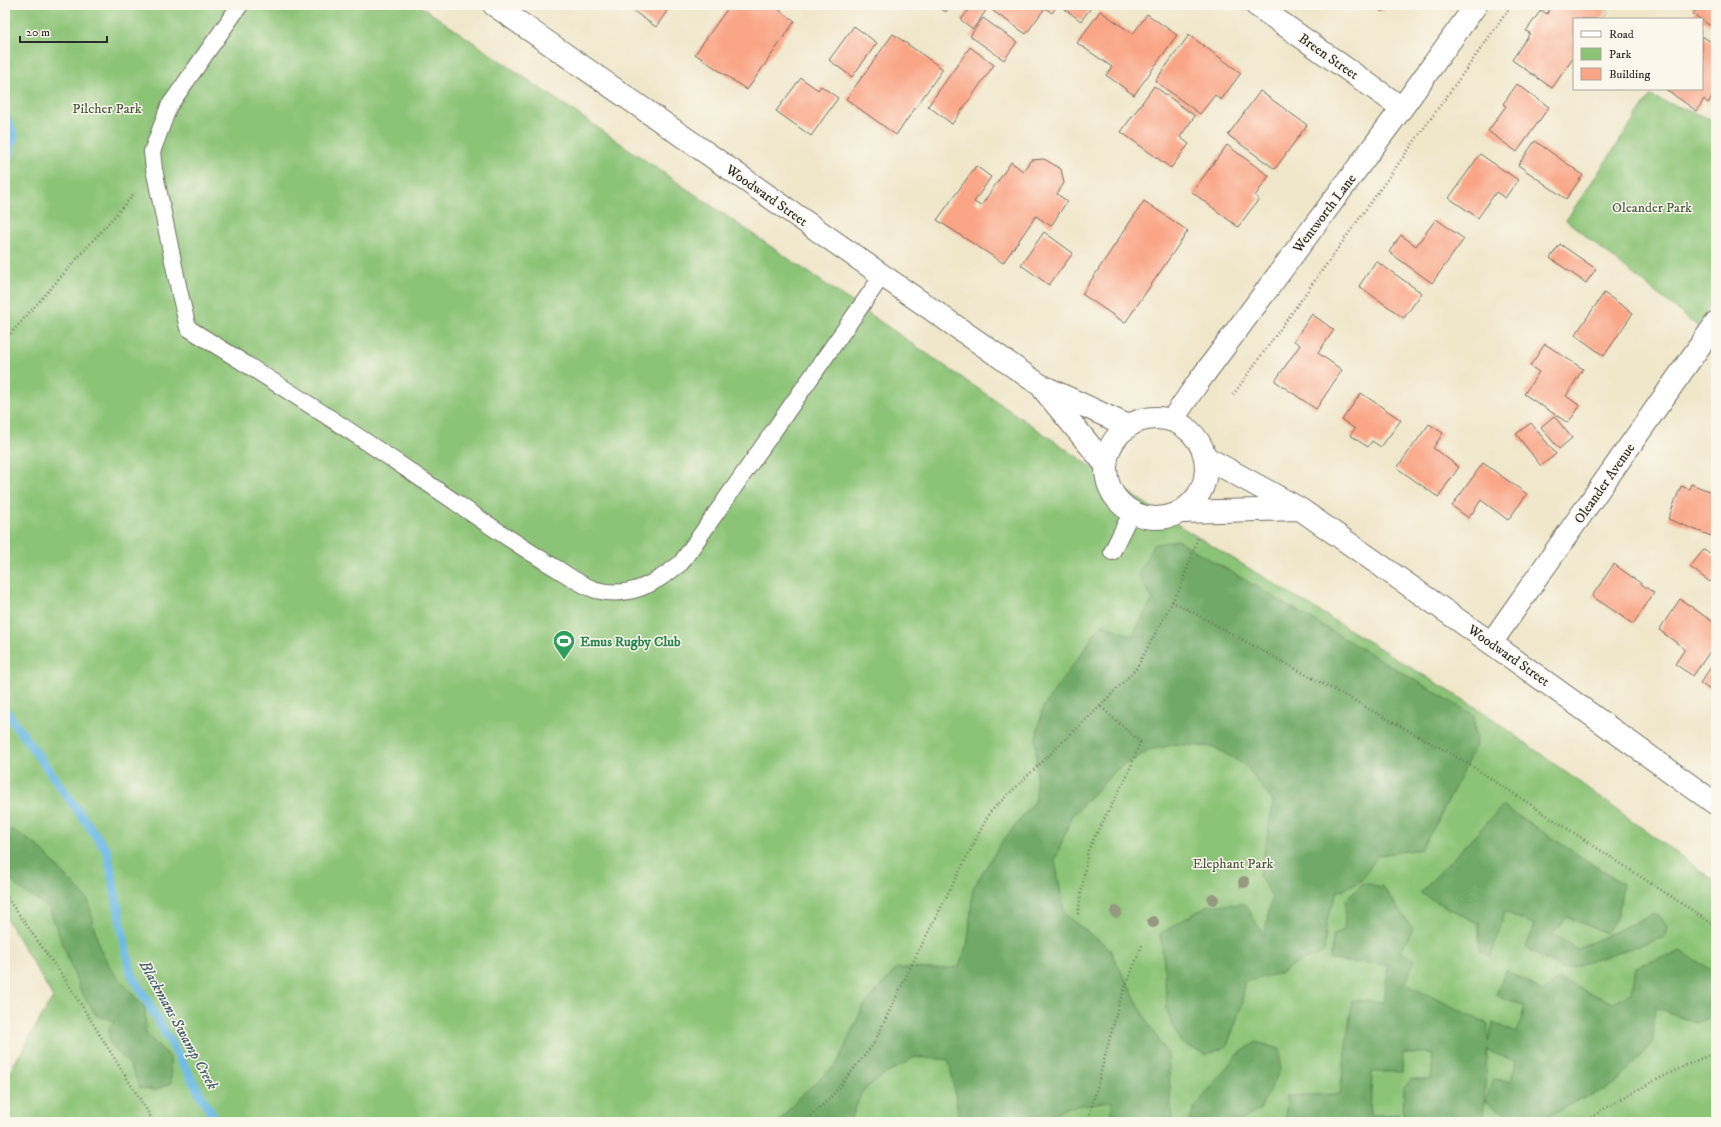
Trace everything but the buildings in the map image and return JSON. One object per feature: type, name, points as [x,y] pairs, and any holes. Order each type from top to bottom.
[{"type":"street","name":"Woodward Street","points":[[494,5],[1040,385],[1128,426]]},
{"type":"street","name":"Breen Street","points":[[1256,5],[1402,108]]},
{"type":"street","name":"Wentworth Lane","points":[[1172,420],[1199,381],[1402,108],[1476,5]]},
{"type":"street","name":"Oleander Avenue","points":[[1491,642],[1716,323]]},
{"type":"street","name":"Woodward Street","points":[[1040,385],[1106,465]]},
{"type":"street","points":[[1151,418],[1172,420],[1182,424],[1200,443],[1205,457],[1206,474],[1201,491],[1193,503],[1182,512],[1170,517],[1157,519],[1144,518],[1131,513],[1112,493],[1107,480],[1106,465],[1112,444],[1119,434],[1128,426],[1151,418]]},
{"type":"street","name":"Woodward Street","points":[[1205,457],[1300,509],[1491,642],[1716,804]]},
{"type":"street","points":[[1182,512],[1300,509]]},
{"type":"lane","points":[[240,5],[169,106],[152,152],[154,169],[188,328],[394,459],[523,549],[582,584],[596,590],[621,593],[644,588],[663,577],[681,563],[882,276]]},
{"type":"lane","points":[[1112,552],[1131,513]]},
{"type":"path","points":[[1233,395],[1512,5]]},
{"type":"path","points":[[5,340],[128,201],[154,169]]},
{"type":"path","points":[[806,1122],[831,1097],[873,1045],[916,956],[990,812],[1100,706],[1136,669],[1182,584],[1207,511]]},
{"type":"path","points":[[1172,601],[1464,761],[1716,926]]},
{"type":"path","points":[[1078,914],[1088,850],[1128,774],[1140,742],[1100,706]]},
{"type":"path","points":[[5,895],[67,982],[154,1122]]},
{"type":"path","points":[[1088,1122],[1119,1003],[1143,943]]},
{"type":"path","points":[[1584,1122],[1665,1074],[1716,1052]]},
{"type":"green space","points":[[5,5],[419,5],[1162,515],[1482,711],[1716,882],[1716,1122],[5,1122],[5,1080],[53,997],[5,916]]},
{"type":"green space","name":"Oleander Park","points":[[1650,96],[1716,121],[1716,298],[1697,326],[1566,220]]},
{"type":"green space","points":[[1177,540],[1474,715],[1476,745],[1439,819],[1421,849],[1378,855],[1361,881],[1337,892],[1327,919],[1324,952],[1291,966],[1281,973],[1244,982],[1243,1002],[1227,1046],[1207,1055],[1181,1043],[1167,1011],[1164,964],[1160,934],[1208,905],[1245,904],[1264,936],[1272,896],[1259,876],[1273,802],[1246,766],[1214,747],[1176,744],[1150,750],[1117,769],[1071,817],[1055,861],[1065,915],[1109,948],[1148,1023],[1168,1055],[1172,1122],[1110,1122],[1112,1101],[1068,1107],[1049,1117],[1052,1122],[960,1122],[949,1060],[915,1057],[886,1074],[862,1091],[850,1122],[779,1122],[799,1097],[837,1064],[863,1007],[897,968],[938,969],[959,967],[968,941],[973,888],[1001,843],[1036,800],[1036,737],[1043,707],[1102,624],[1132,636],[1153,599],[1138,575],[1153,545]]},
{"type":"green space","points":[[1503,806],[1623,884],[1618,916],[1606,933],[1567,917],[1552,934],[1578,949],[1654,913],[1668,925],[1665,937],[1563,970],[1526,947],[1535,925],[1505,912],[1491,956],[1479,951],[1479,924],[1420,893]]},
{"type":"green space","points":[[11,829],[38,846],[88,900],[99,947],[113,972],[145,1008],[146,1034],[170,1057],[171,1083],[156,1090],[140,1088],[130,1065],[109,1043],[109,1028],[115,1021],[97,1016],[80,990],[49,908],[17,887],[5,870],[5,834]]},
{"type":"green space","points":[[1363,883],[1383,887],[1413,929],[1401,951],[1414,960],[1406,984],[1488,1024],[1488,1042],[1493,1023],[1517,1033],[1525,1006],[1496,995],[1506,970],[1543,991],[1559,979],[1613,1003],[1632,992],[1636,967],[1681,951],[1716,973],[1716,1016],[1696,1023],[1655,1007],[1653,1042],[1615,1084],[1533,1122],[1522,1122],[1485,1102],[1493,1079],[1511,1081],[1516,1061],[1487,1051],[1483,1122],[1403,1122],[1404,1087],[1412,1079],[1431,1079],[1433,1053],[1403,1053],[1402,1072],[1372,1072],[1370,1115],[1398,1114],[1397,1122],[1319,1122],[1319,1119],[1285,1118],[1287,1096],[1340,1094],[1352,1000],[1384,1002],[1388,965],[1330,960],[1334,934],[1344,930],[1346,900]]},
{"type":"green space","points":[[1256,1042],[1280,1049],[1280,1070],[1260,1110],[1239,1122],[1189,1122],[1195,1107],[1236,1056]]},
{"type":"waterway","name":"Blackmans Swamp Creek","points":[[5,115],[14,136],[5,165]]},
{"type":"waterway","name":"Blackmans Swamp Creek","points":[[5,710],[107,851],[130,971],[216,1122]]},
{"type":"waterway","points":[[1712,1122],[1716,1120]]},
{"type":"place","name":"Emus Rugby Club","points":[[564,660]]},
{"type":"park label","name":"Pilcher Park","points":[[107,108]]},
{"type":"park label","name":"Elephant Park","points":[[1233,863]]}]
